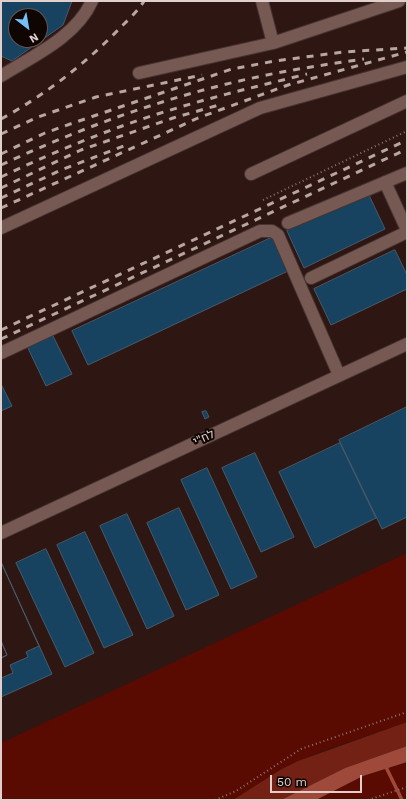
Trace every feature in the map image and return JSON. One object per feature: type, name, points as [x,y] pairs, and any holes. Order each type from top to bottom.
[{"type":"street","points":[[1,76],[65,35],[80,21],[92,1]]},
{"type":"street","points":[[262,1],[273,43]]},
{"type":"street","points":[[139,73],[273,43],[399,1]]},
{"type":"street","points":[[1,228],[260,108],[407,67]]},
{"type":"street","points":[[251,174],[407,101]]},
{"type":"street","points":[[288,223],[407,173]]},
{"type":"street","points":[[311,278],[407,231],[385,182]]},
{"type":"street","points":[[1,353],[260,231],[268,231],[278,235],[339,375]]},
{"type":"street","name":"לח\"י","points":[[1,533],[407,344]]},
{"type":"path","points":[[263,200],[407,131]]},
{"type":"path","points":[[215,800],[236,790],[301,749],[407,712]]},
{"type":"path","points":[[368,800],[407,787]]},
{"type":"shaded area","points":[[407,553],[407,722],[320,752],[280,770],[233,800],[1,800],[1,743]]},
{"type":"shaded area","points":[[407,722],[407,746],[345,768],[281,800],[233,800],[280,770],[298,761]]},
{"type":"shaded area","points":[[407,746],[407,762],[363,776],[316,800],[281,800],[345,768]]},
{"type":"shaded area","points":[[407,762],[407,800],[316,800],[363,776]]},
{"type":"building","points":[[1,1],[72,1],[63,25],[48,36],[48,8],[8,8],[8,48],[30,48],[12,61],[1,56]]},
{"type":"building","points":[[368,193],[385,229],[304,268],[287,231]]},
{"type":"building","points":[[273,237],[288,271],[88,365],[72,331]]},
{"type":"building","points":[[395,250],[407,275],[407,289],[331,325],[314,289]]},
{"type":"building","points":[[51,332],[72,374],[46,386],[26,344]]},
{"type":"building","points":[[2,386],[12,406],[1,411],[1,387]]},
{"type":"building","points":[[407,407],[407,517],[382,529],[339,440]]},
{"type":"building","points":[[206,411],[209,417],[205,419],[202,412]]},
{"type":"building","points":[[340,443],[376,518],[315,548],[279,472]]},
{"type":"building","points":[[255,453],[294,537],[261,552],[222,468]]},
{"type":"building","points":[[207,468],[257,577],[231,589],[181,480]]},
{"type":"building","points":[[179,508],[219,595],[186,610],[147,523]]},
{"type":"building","points":[[127,514],[174,616],[147,629],[100,526]]},
{"type":"building","points":[[85,532],[133,635],[104,648],[57,545]]},
{"type":"building","points":[[46,549],[94,653],[65,667],[16,563]]},
{"type":"building","points":[[1,562],[52,674],[1,697],[1,658],[7,655],[1,641]]},
{"type":"building","points":[[1,562],[39,646],[26,652],[28,657],[10,665],[13,673],[1,678],[1,658],[7,655],[1,641]]},
{"type":"waterway","points":[[385,765],[402,800]]},
{"type":"railway","points":[[1,119],[33,100],[79,66],[130,19],[144,1]]},
{"type":"railway","points":[[1,154],[45,133],[232,69],[275,61],[343,52],[407,48]]},
{"type":"railway","points":[[1,208],[198,118],[288,85],[407,52]]},
{"type":"railway","points":[[1,165],[106,121],[187,94],[270,74],[364,59]]},
{"type":"railway","points":[[1,177],[44,157],[132,123],[209,99],[307,74]]},
{"type":"railway","points":[[1,134],[38,117],[96,97],[202,75]]},
{"type":"railway","points":[[1,188],[81,150],[173,118],[219,105]]},
{"type":"railway","points":[[1,330],[407,140]]},
{"type":"railway","points":[[1,198],[61,170],[129,144]]},
{"type":"railway","points":[[1,339],[407,149]]}]
